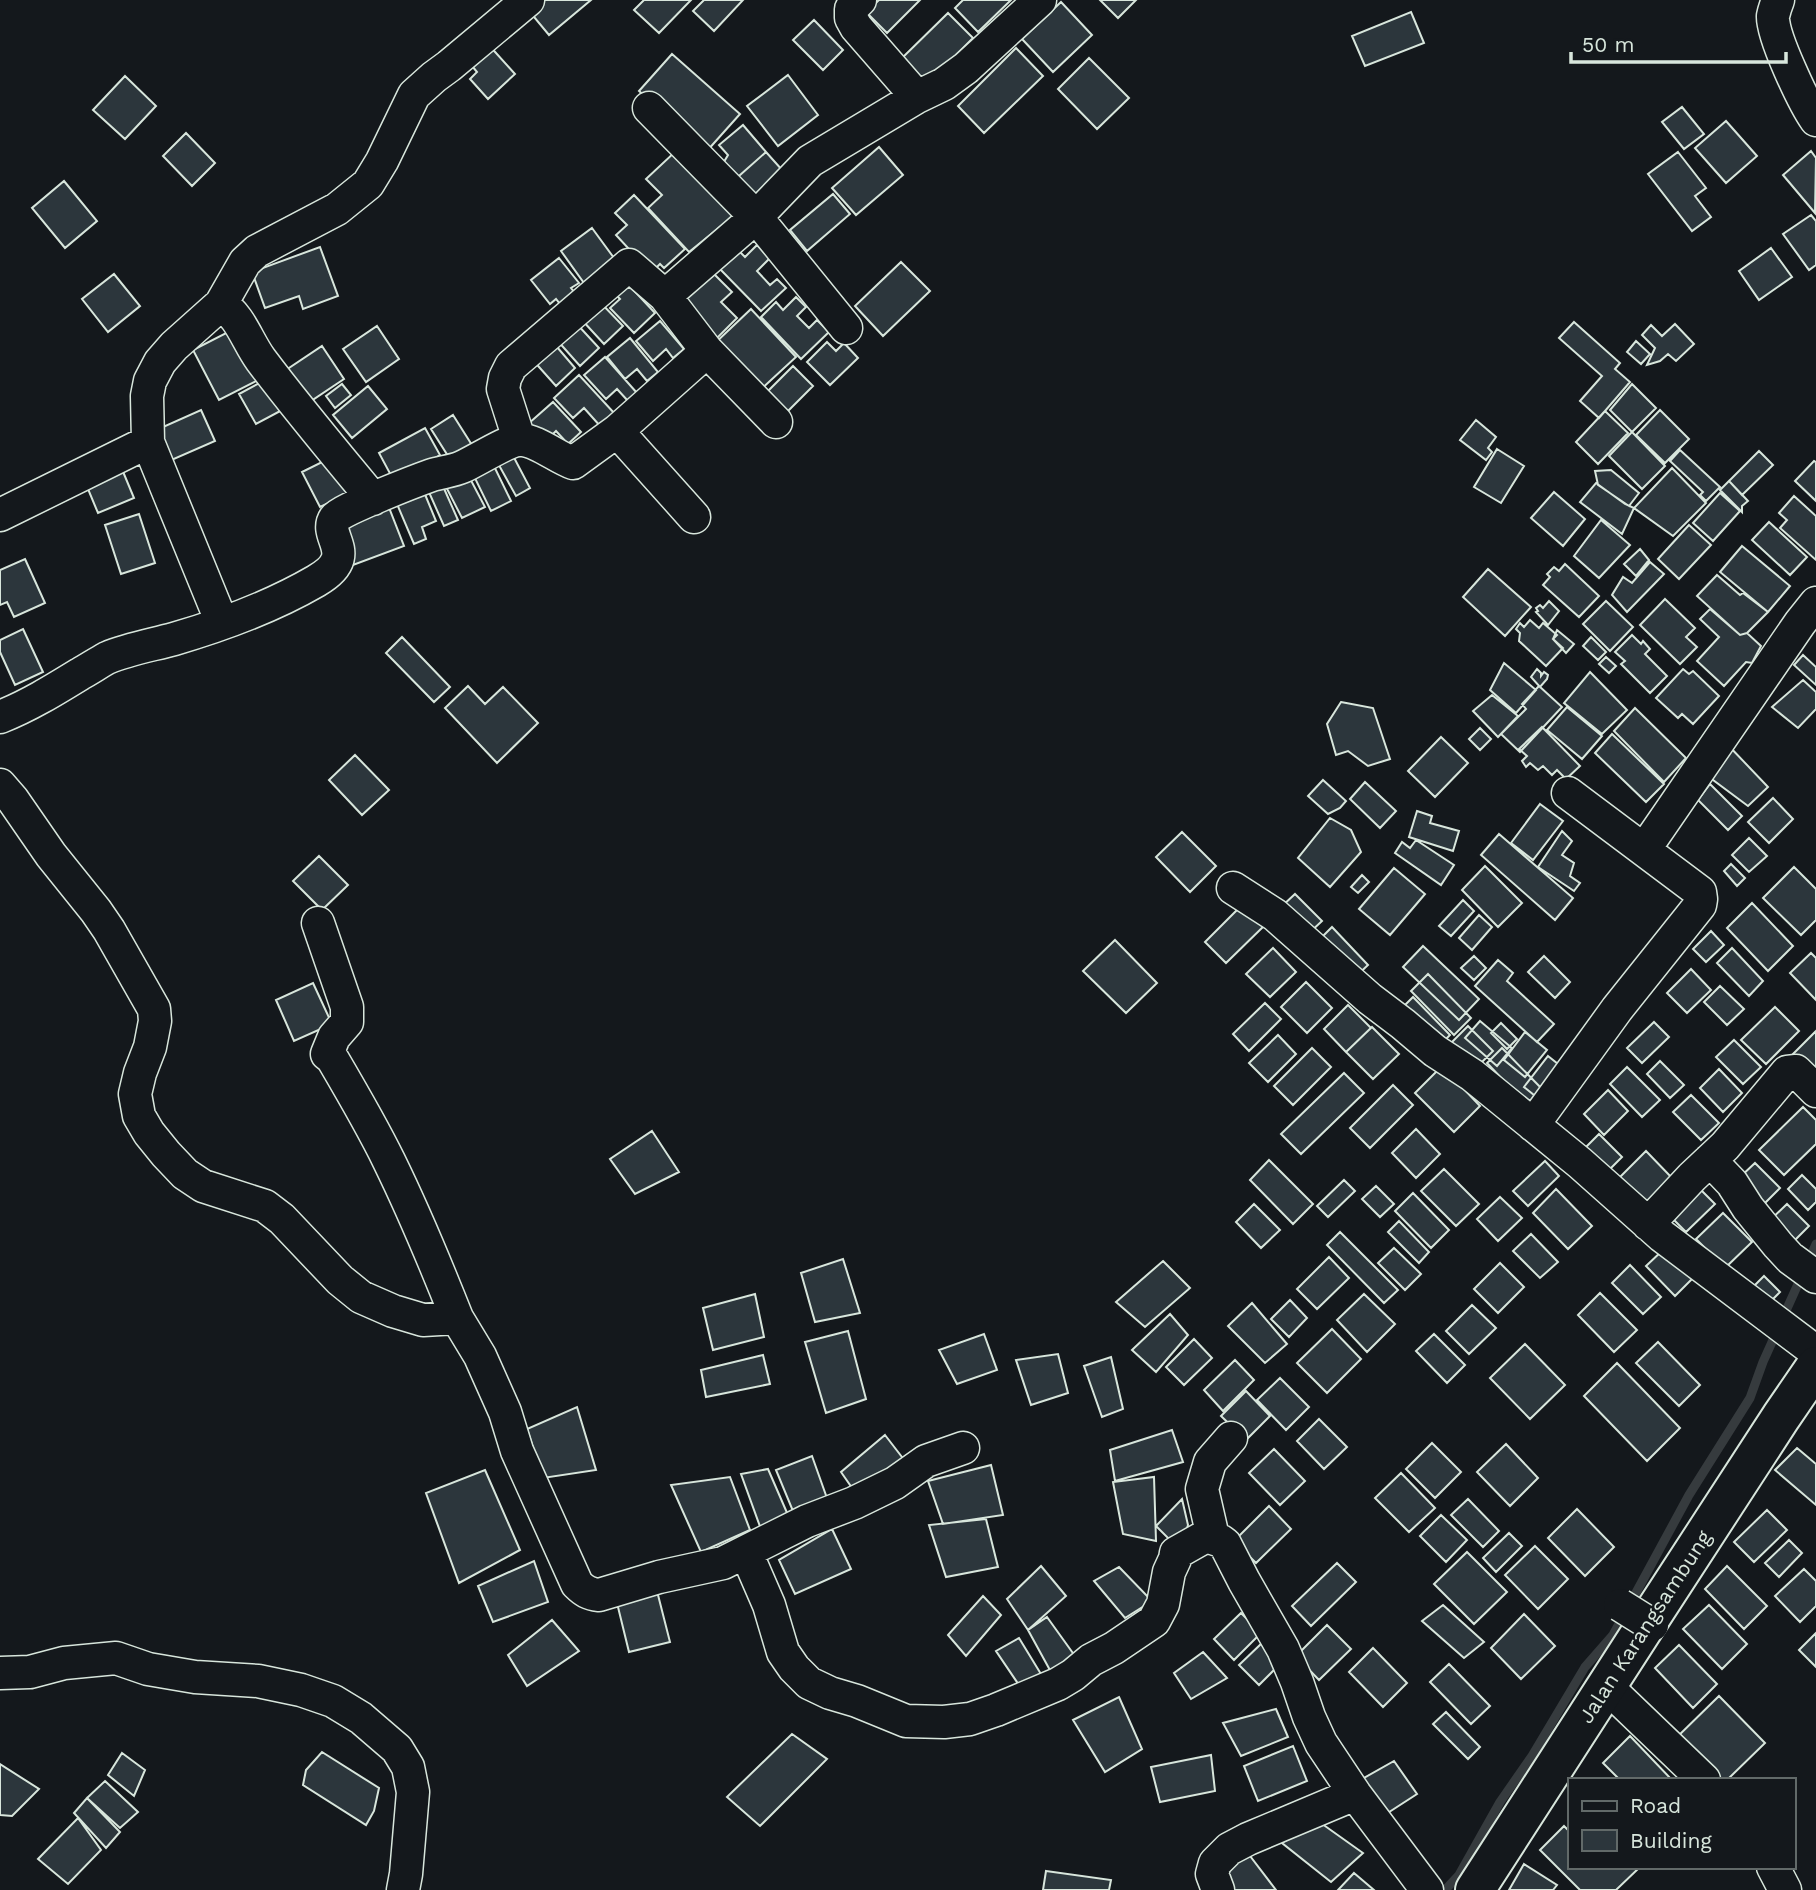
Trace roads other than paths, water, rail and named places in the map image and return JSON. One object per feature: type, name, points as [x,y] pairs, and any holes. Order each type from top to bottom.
[{"type":"main road","name":"Jalan Karangsambung","points":[[1475,1890],[1607,1687],[1640,1616],[1816,1366]]},
{"type":"street","points":[[222,623],[148,442],[147,396],[150,381],[160,362],[174,346],[221,304],[245,262],[257,251],[337,209],[368,184],[414,95],[528,0]]},
{"type":"street","points":[[860,0],[851,9],[851,18],[856,27],[917,96]]},
{"type":"street","points":[[664,296],[756,218],[810,161],[917,96],[944,84],[966,68],[1040,0]]},
{"type":"street","points":[[1778,0],[1773,18],[1780,45],[1807,107],[1816,120]]},
{"type":"street","points":[[649,108],[756,218],[846,328]]},
{"type":"street","points":[[519,439],[503,389],[511,366],[629,265],[664,296],[707,351],[776,422]]},
{"type":"street","points":[[221,304],[236,317],[256,353],[373,499]]},
{"type":"street","points":[[0,717],[21,709],[107,659],[222,623],[290,595],[329,573],[338,562],[333,521],[351,507],[432,475],[461,467],[519,439],[531,442],[573,463],[617,431],[707,351]]},
{"type":"street","points":[[617,431],[694,517]]},
{"type":"street","points":[[0,515],[148,442]]},
{"type":"street","points":[[1644,850],[1816,603]]},
{"type":"street","points":[[0,785],[103,920],[154,1009],[155,1021],[150,1047],[135,1094],[139,1116],[166,1154],[203,1186],[265,1206],[282,1219],[326,1266],[361,1297],[393,1311],[424,1320],[457,1318]]},
{"type":"street","points":[[1533,1125],[1617,1010],[1700,905],[1701,899],[1700,892],[1568,793]]},
{"type":"street","points":[[1233,887],[1275,915],[1434,1051],[1472,1075],[1599,1179],[1648,1224],[1804,1344]]},
{"type":"street","points":[[318,923],[347,1007],[347,1022],[334,1037],[327,1054],[332,1058],[389,1160],[457,1318],[480,1356],[505,1412],[517,1451],[582,1590],[599,1595],[659,1577],[723,1563],[807,1521],[854,1503],[895,1483],[926,1461],[963,1448]]},
{"type":"street","points":[[1648,1224],[1734,1135],[1787,1072],[1791,1070],[1800,1074],[1816,1091]]},
{"type":"street","points":[[1710,1160],[1790,1258],[1816,1277]]},
{"type":"street","points":[[1213,1537],[1202,1489],[1210,1462],[1231,1438]]},
{"type":"street","points":[[746,1552],[769,1605],[783,1652],[809,1683],[906,1721],[944,1723],[983,1715],[1058,1684],[1154,1621],[1163,1604],[1176,1553],[1206,1536],[1213,1537],[1225,1544],[1283,1649],[1321,1743],[1355,1794],[1425,1887]]},
{"type":"street","points":[[0,1673],[30,1672],[64,1664],[116,1658],[148,1669],[195,1677],[258,1681],[300,1690],[333,1701],[361,1718],[397,1749],[408,1767],[414,1792],[403,1890]]},
{"type":"street","points":[[1607,1687],[1702,1778]]},
{"type":"street","points":[[1218,1890],[1212,1874],[1215,1863],[1229,1849],[1355,1794]]},
{"type":"street","points":[[1774,1869],[1785,1890]]},
{"type":"waterway","points":[[1445,1890],[1459,1875],[1500,1802],[1532,1756],[1585,1667],[1613,1635],[1689,1495],[1750,1398],[1763,1362],[1816,1244]]}]
